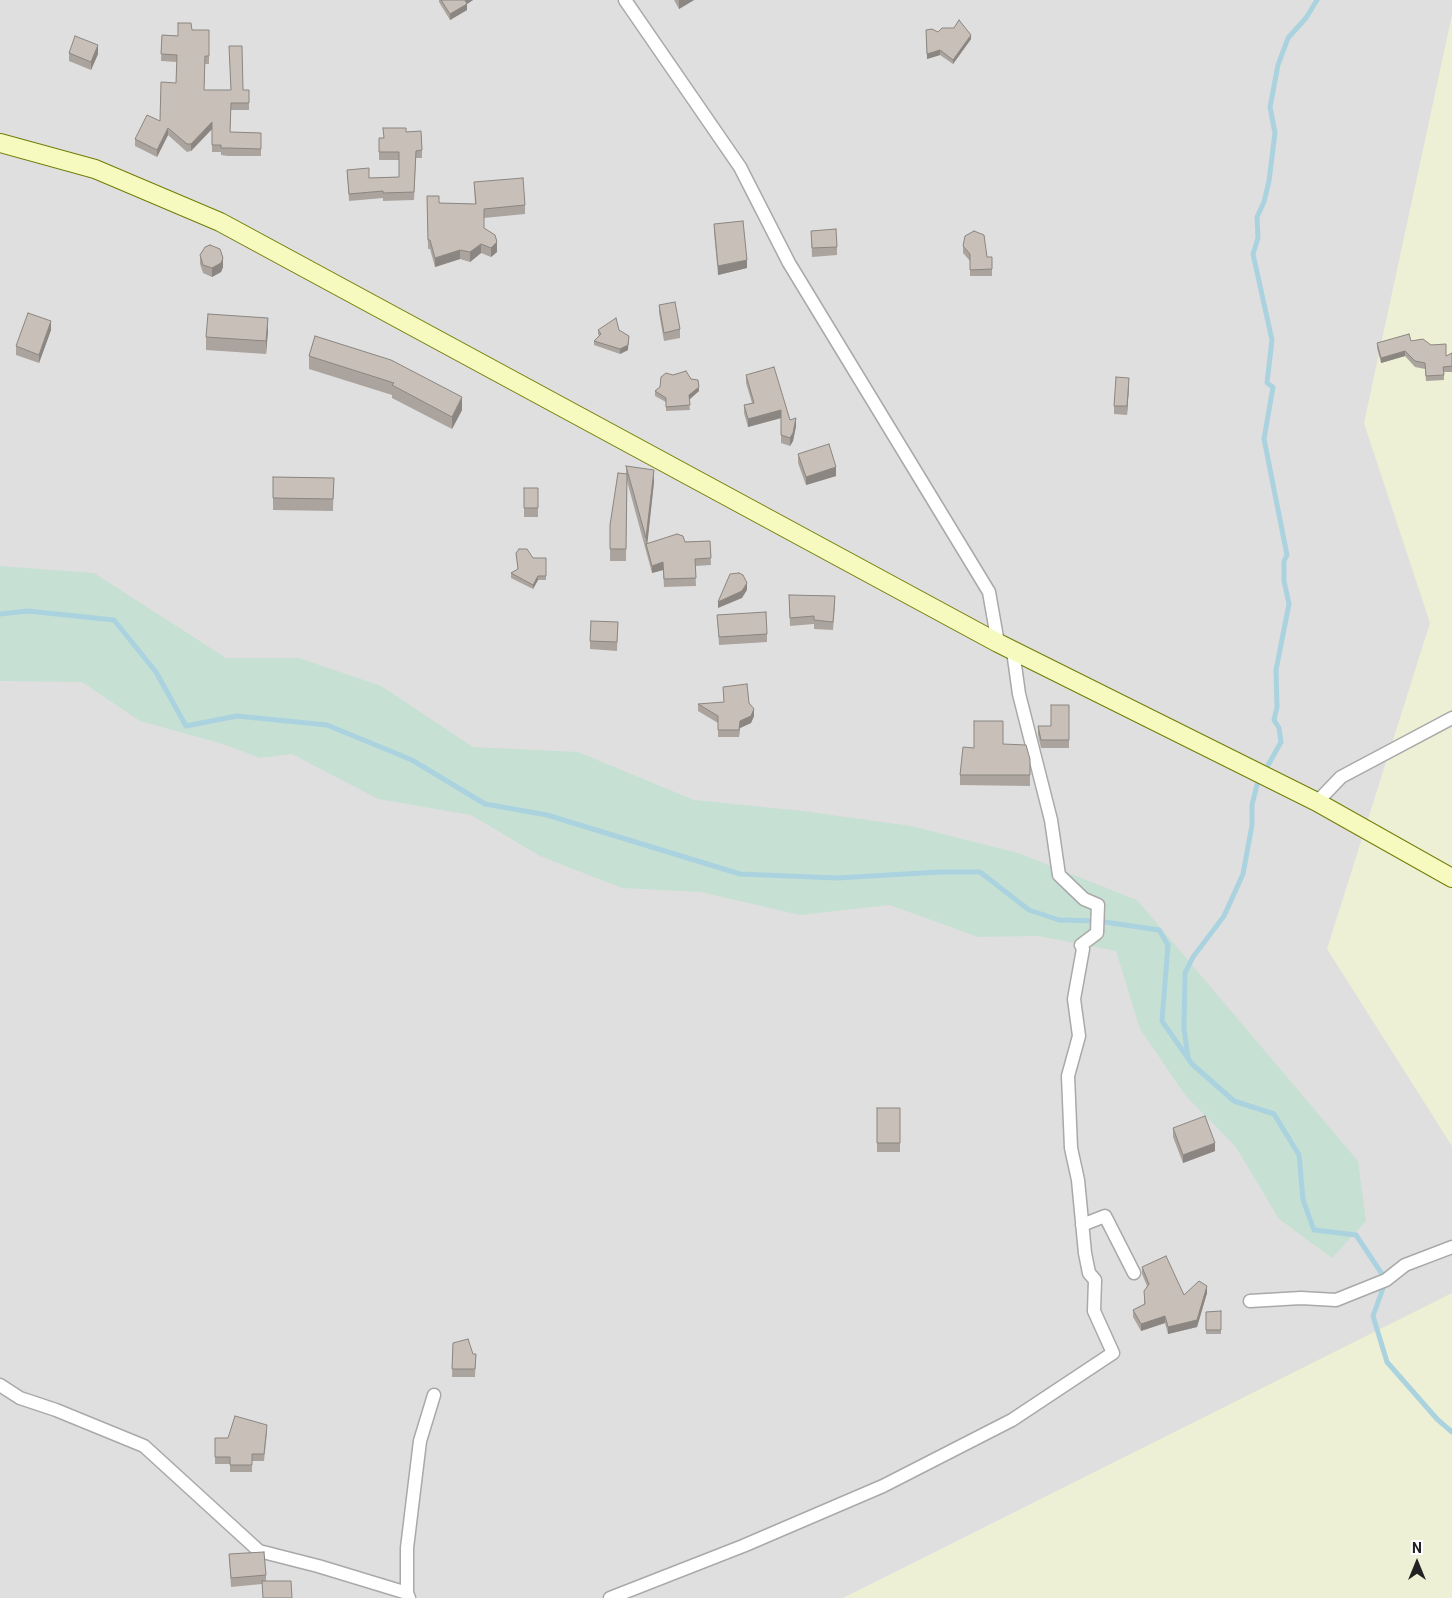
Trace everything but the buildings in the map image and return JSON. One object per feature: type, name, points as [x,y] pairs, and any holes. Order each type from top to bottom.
[{"type":"main road","points":[[0,143],[95,169],[220,222],[1006,647],[1317,802],[1452,878]]},
{"type":"street","points":[[610,1598],[744,1546],[883,1486],[1012,1420],[1114,1354],[1094,1311],[1095,1280],[1089,1273],[1078,1180],[1071,1148],[1068,1076],[1079,1036],[1074,999],[1083,949],[1081,945],[1097,933],[1098,905],[1084,899],[1059,875],[1051,820],[1019,694],[988,592],[789,262],[740,167],[625,0]]},
{"type":"street","points":[[1317,802],[1341,777],[1452,718]]},
{"type":"street","points":[[1082,1225],[1105,1216],[1134,1273]]},
{"type":"street","points":[[1250,1301],[1301,1298],[1336,1300],[1386,1280],[1405,1265],[1452,1247]]},
{"type":"street","points":[[0,1385],[20,1398],[56,1410],[144,1446],[259,1551],[318,1566],[408,1596],[407,1548],[420,1441],[434,1396]]},
{"type":"shaded area","points":[[0,0],[1452,0],[1452,1598],[0,1598]]},
{"type":"green space","points":[[1452,15],[1452,1146],[1327,949],[1430,623],[1364,423]]},
{"type":"green space","points":[[0,566],[94,573],[226,658],[299,658],[381,686],[473,747],[578,752],[694,800],[803,811],[911,826],[1018,853],[1137,900],[1358,1161],[1366,1221],[1332,1258],[1279,1219],[1236,1147],[1186,1096],[1140,1029],[1116,951],[1038,936],[978,937],[890,905],[800,915],[701,892],[622,888],[540,856],[471,815],[378,799],[292,754],[260,758],[223,744],[140,721],[82,682],[0,681]]},
{"type":"green space","points":[[1452,1293],[1452,1598],[843,1598]]},
{"type":"waterway","points":[[1188,1058],[1184,1028],[1185,973],[1193,957],[1224,916],[1243,874],[1252,825],[1252,805],[1257,785],[1281,742],[1279,728],[1274,720],[1277,707],[1276,670],[1289,604],[1284,581],[1284,561],[1287,555],[1264,439],[1273,387],[1267,383],[1272,340],[1253,254],[1258,238],[1257,217],[1264,202],[1269,181],[1275,133],[1270,107],[1278,65],[1288,38],[1306,18],[1317,0]]},
{"type":"waterway","points":[[0,614],[28,611],[114,620],[156,672],[186,726],[237,716],[327,725],[412,760],[485,804],[547,815],[740,874],[837,878],[939,872],[980,872],[1029,910],[1059,920],[1098,921],[1159,930],[1168,945],[1162,1021],[1192,1064],[1234,1101],[1274,1114],[1299,1155],[1303,1200],[1314,1230],[1356,1235],[1386,1280],[1373,1316],[1387,1362],[1437,1419],[1452,1432]]}]
